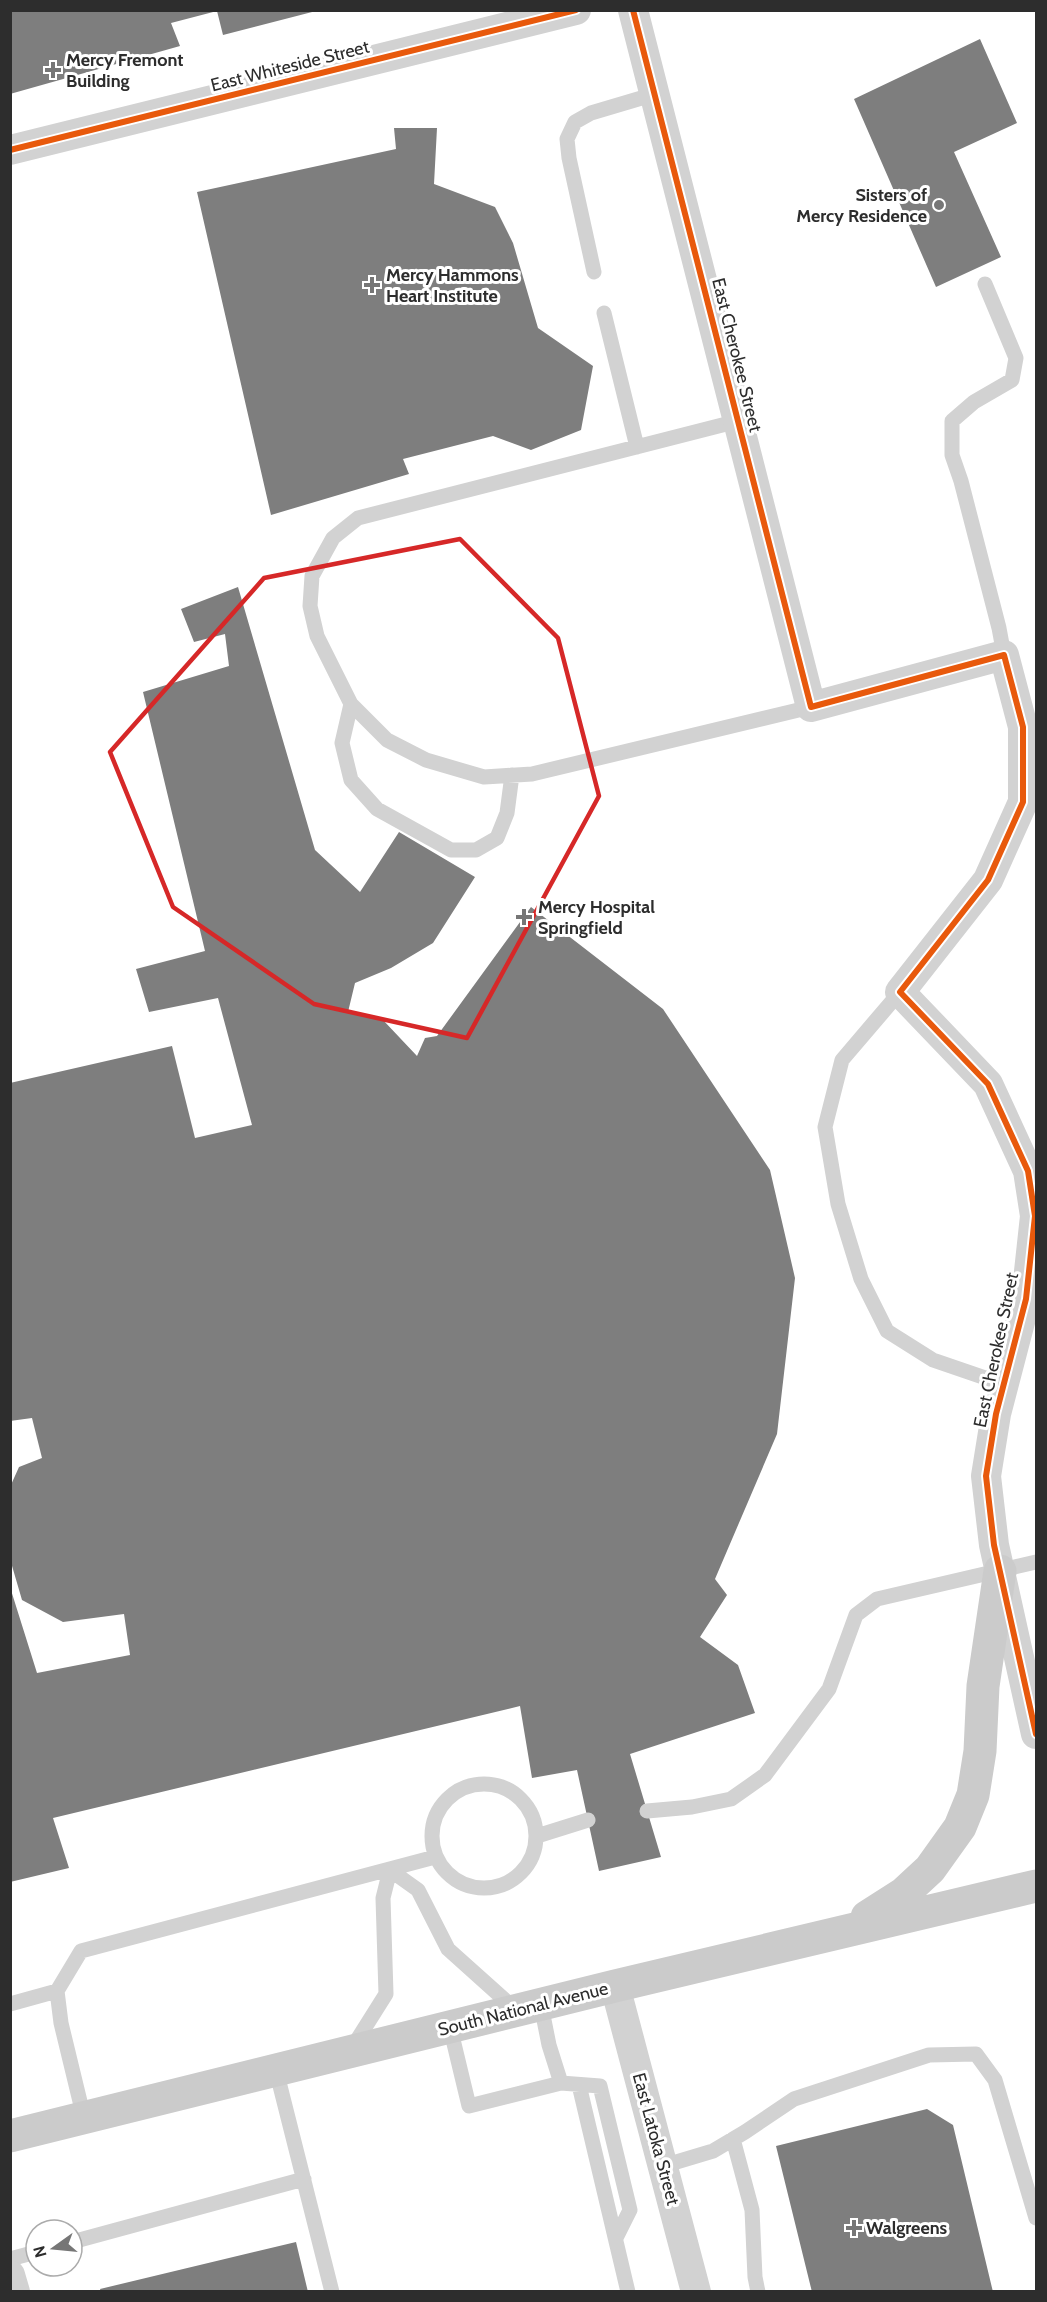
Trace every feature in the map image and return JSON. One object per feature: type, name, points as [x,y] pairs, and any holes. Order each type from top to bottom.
[{"type":"main road","points":[[844,1931],[903,1894],[930,1869],[960,1827],[973,1796],[980,1751],[983,1686],[1000,1571]]},
{"type":"main road","name":"South National Avenue","points":[[10,2136],[615,1986],[1036,1886]]},
{"type":"street","name":"East Whiteside Street","points":[[10,150],[515,18],[576,10]]},
{"type":"street","name":"East Cherokee Street","points":[[633,10],[811,708]]},
{"type":"street","points":[[811,708],[1004,656],[1023,727],[1023,802],[988,880],[900,992]]},
{"type":"street","name":"East Cherokee Street","points":[[900,992],[988,1084],[1028,1171],[1035,1216],[1026,1299],[1003,1384],[986,1476],[994,1545],[1036,1734]]},
{"type":"street","name":"East Latoka Street","points":[[615,1986],[696,2292]]},
{"type":"street","points":[[10,2275],[15,2292]]},
{"type":"lane","points":[[594,272],[569,158],[567,139],[574,122],[591,113],[654,94]]},
{"type":"lane","points":[[985,284],[1016,358],[1012,380],[974,402],[952,421],[952,455],[961,481],[999,628],[1004,656]]},
{"type":"lane","points":[[604,313],[637,447]]},
{"type":"lane","points":[[738,421],[358,518],[333,538],[312,576],[310,606],[317,636],[351,704],[387,740],[426,760],[484,777],[532,774],[811,708]]},
{"type":"lane","points":[[351,704],[342,743],[351,780],[377,809],[451,850],[476,850],[497,838],[507,813],[512,775]]},
{"type":"lane","points":[[900,992],[842,1060],[825,1127],[838,1204],[861,1279],[887,1331],[933,1360],[1003,1384]]},
{"type":"lane","points":[[647,1811],[731,1799],[765,1774],[829,1689],[856,1615],[877,1599],[1036,1562]]},
{"type":"lane","points":[[481,1783],[497,1785],[513,1792],[534,1818],[537,1836],[534,1854],[525,1870],[511,1881],[494,1888],[477,1888],[459,1883],[445,1872],[435,1857],[431,1840],[432,1824],[439,1808],[450,1795],[464,1787],[481,1783]]},
{"type":"lane","points":[[537,1836],[588,1820]]},
{"type":"lane","points":[[84,2118],[61,2023],[57,1991],[81,1951],[435,1857]]},
{"type":"lane","points":[[390,1870],[418,1890],[448,1950],[529,2008],[549,2045],[561,2082]]},
{"type":"lane","points":[[349,2052],[386,1994],[383,1898],[390,1870]]},
{"type":"lane","points":[[10,2004],[57,1991]]},
{"type":"lane","points":[[450,2027],[469,2106],[561,2082],[579,2085],[628,2292]]},
{"type":"lane","points":[[663,2166],[713,2151],[794,2099],[929,2055],[976,2054],[995,2080],[1036,2218]]},
{"type":"lane","points":[[276,2070],[332,2292]]},
{"type":"lane","points":[[733,2139],[752,2210],[755,2277],[758,2292]]},
{"type":"lane","points":[[84,2239],[304,2179]]},
{"type":"highlighted area","points":[[460,539],[558,638],[599,796],[467,1038],[314,1004],[173,907],[110,752],[264,578]]},
{"type":"building","name":"Mercy Fremont Building","points":[[10,10],[316,11],[223,35],[217,11],[171,23],[180,46],[10,94]]},
{"type":"building","name":"Sisters of Mercy Residence","points":[[980,39],[1017,123],[954,152],[1001,257],[936,287],[854,99]]},
{"type":"building","name":"Mercy Hammons Heart Institute","points":[[394,128],[437,128],[434,184],[495,207],[513,243],[538,328],[593,366],[581,430],[531,450],[493,436],[403,459],[409,474],[271,515],[197,192],[396,149]]},
{"type":"building","name":"Mercy Hospital Springfield","points":[[238,587],[315,850],[360,892],[399,832],[475,877],[433,943],[391,968],[355,983],[348,1012],[383,1020],[417,1056],[425,1038],[437,1036],[531,907],[663,1009],[770,1170],[795,1278],[777,1434],[715,1579],[727,1595],[700,1637],[738,1665],[755,1713],[630,1754],[661,1857],[599,1871],[577,1770],[532,1778],[520,1706],[53,1818],[69,1868],[10,1882],[10,1587],[37,1673],[130,1655],[124,1614],[63,1622],[22,1600],[10,1559],[10,1487],[19,1467],[42,1458],[32,1418],[10,1421],[10,1083],[172,1046],[195,1138],[252,1125],[218,998],[149,1012],[136,969],[205,951],[143,692],[229,666],[225,634],[194,642],[181,609]]},
{"type":"building","points":[[927,2109],[953,2125],[993,2292],[812,2292],[776,2146]]},
{"type":"building","points":[[296,2242],[308,2292],[101,2292],[100,2289]]},
{"type":"cycle path","points":[[10,150],[576,10]]},
{"type":"cycle path","points":[[633,10],[811,707],[1004,655],[1023,727],[1023,802],[988,880],[900,992],[988,1084],[1028,1171],[1035,1216],[1026,1299],[996,1414],[986,1476],[994,1545],[1036,1734]]},
{"type":"place","name":"Mercy Fremont Building","points":[[53,70]]},
{"type":"place","name":"Sisters of Mercy Residence","points":[[939,205]]},
{"type":"place","name":"Mercy Hammons Heart Institute","points":[[372,285]]},
{"type":"place","name":"Mercy Hospital Springfield","points":[[524,917]]},
{"type":"place","name":"Walgreens","points":[[854,2228]]}]
